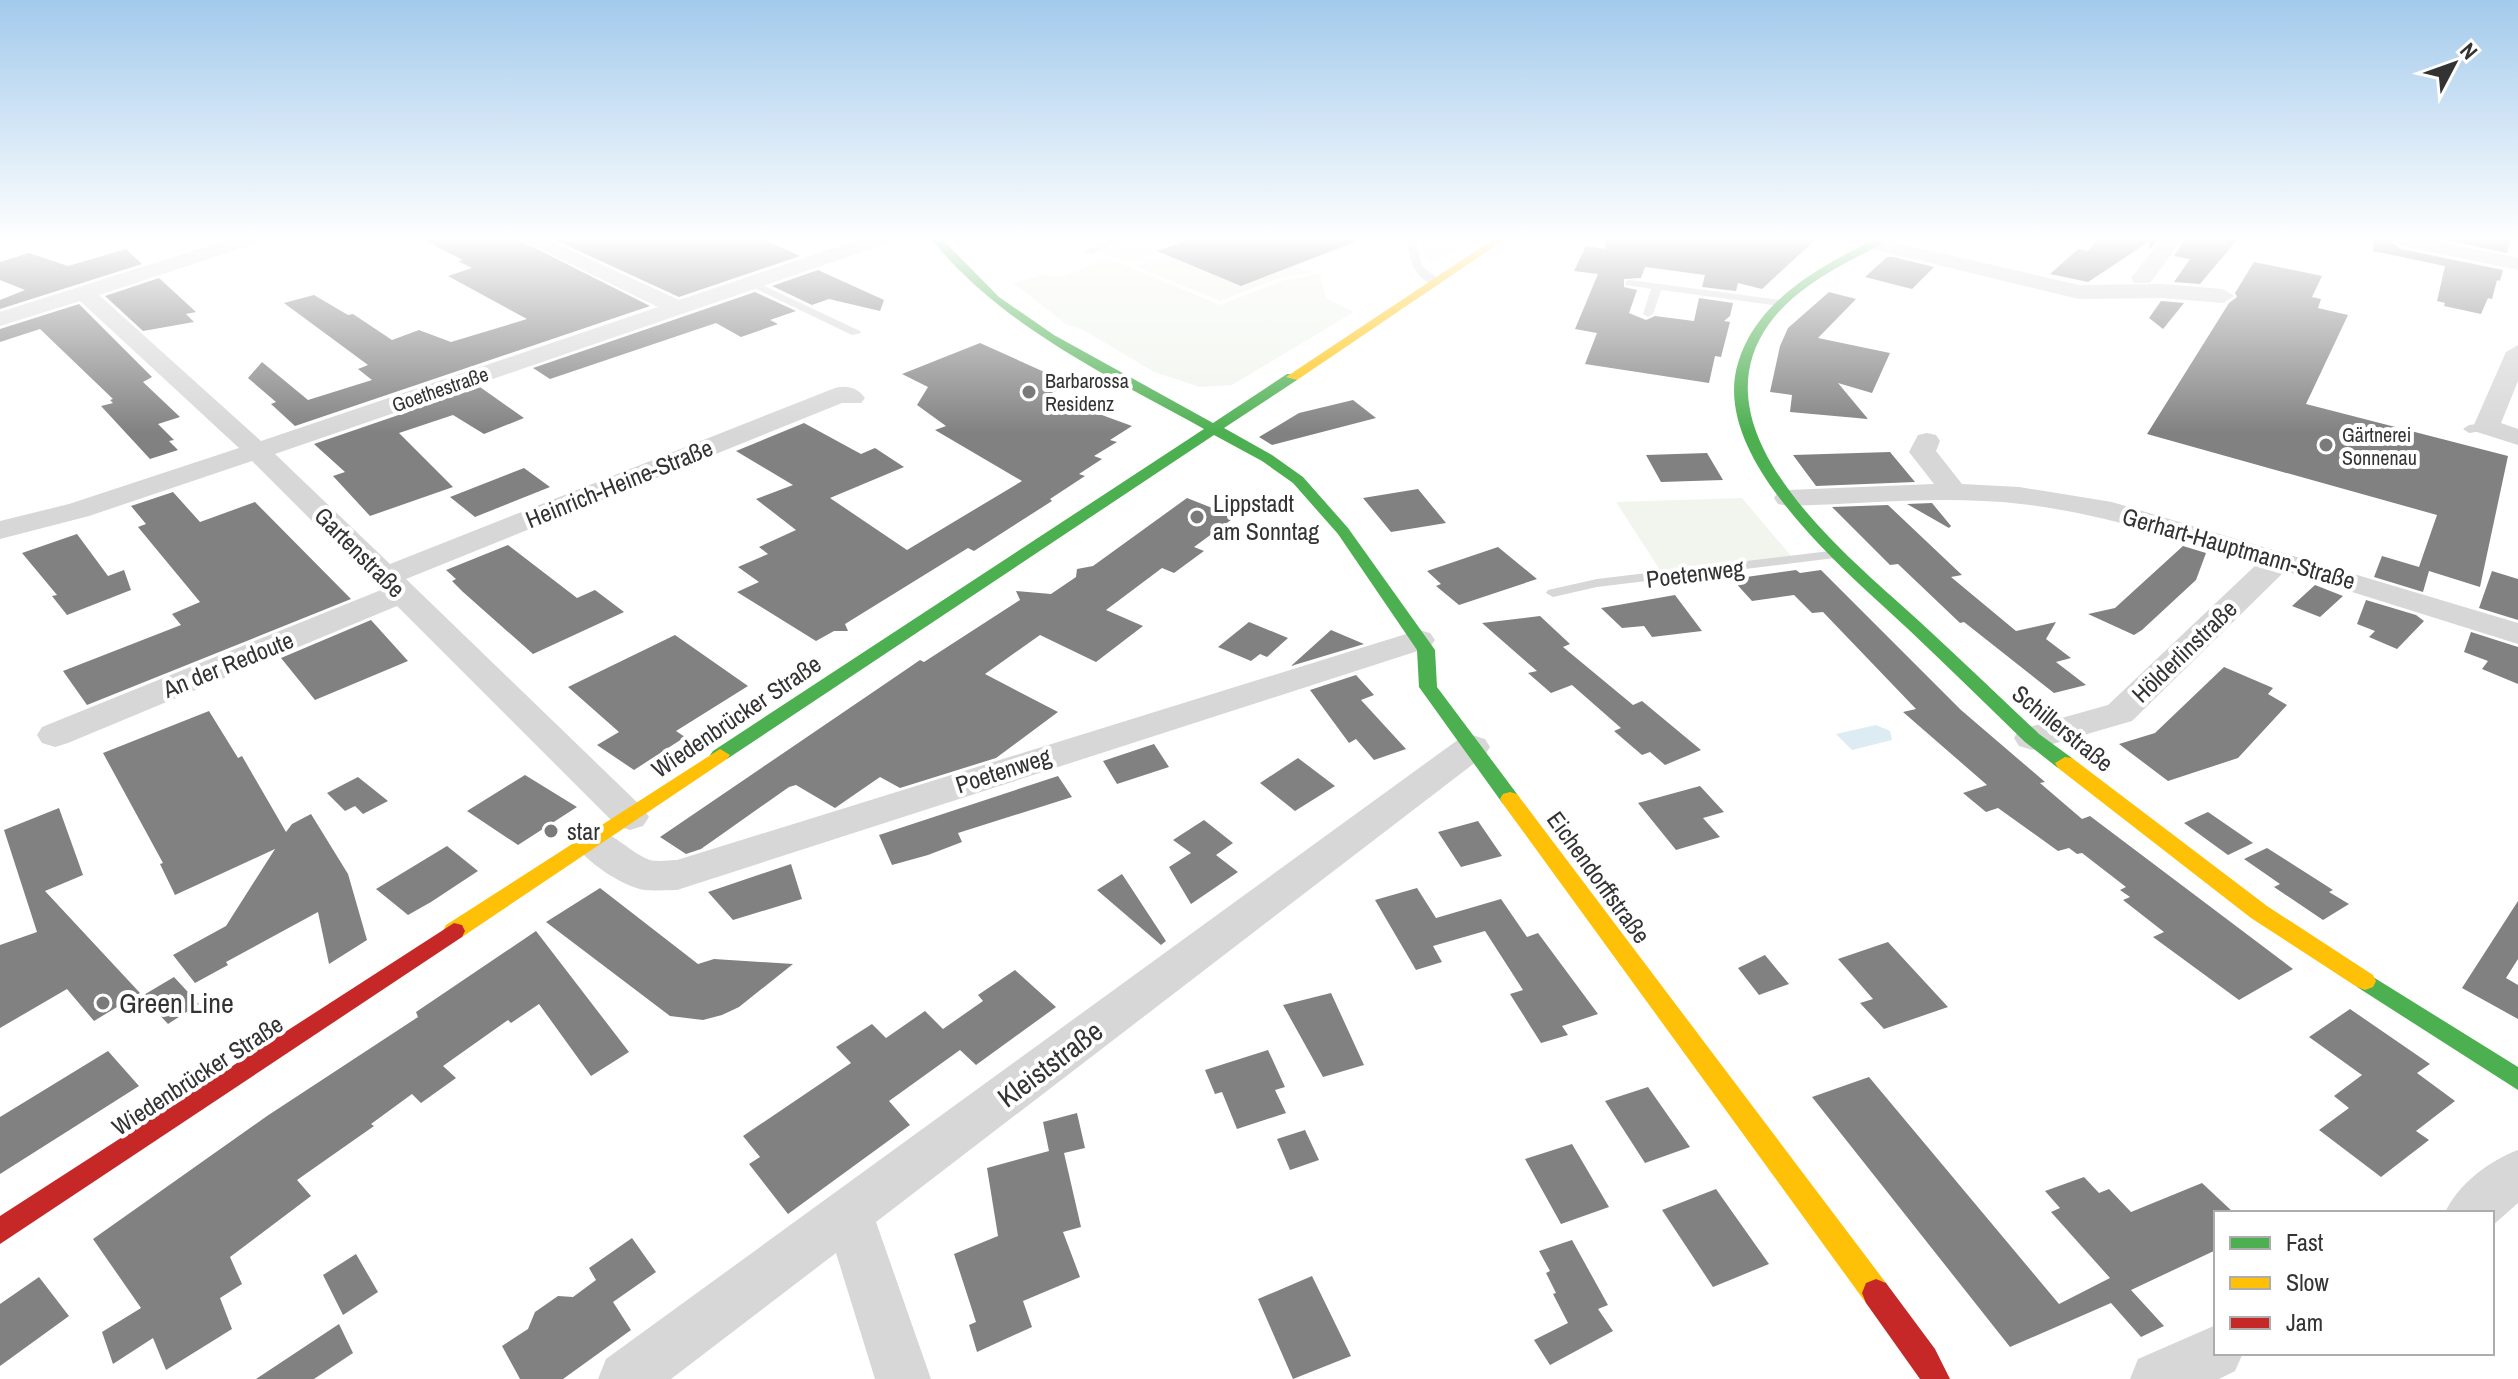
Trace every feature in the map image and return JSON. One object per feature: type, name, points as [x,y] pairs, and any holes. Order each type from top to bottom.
[{"type":"street","points":[[0,319],[45,304]]},
{"type":"street","name":"Gartenstraße","points":[[97,304],[257,451],[630,817]]},
{"type":"street","points":[[669,304],[677,308]]},
{"type":"street","name":"Goethestraße","points":[[0,530],[79,510],[688,304]]},
{"type":"street","name":"Eichendorffstraße","points":[[1002,304],[1066,348],[1267,458],[1298,480],[1343,531],[1426,650],[1428,687],[1925,1359],[1935,1379]]},
{"type":"street","name":"Wiedenbrücker Straße","points":[[0,1231],[1402,304]]},
{"type":"street","name":"Schillerstraße","points":[[1779,304],[1748,351],[1742,371],[1741,396],[1751,438],[1788,498],[1838,554],[2032,738],[2259,912],[2518,1080]]},
{"type":"street","points":[[2518,355],[2478,428],[2518,437]]},
{"type":"street","name":"Heinrich-Heine-Straße","points":[[393,585],[844,393],[852,398]]},
{"type":"street","points":[[1927,441],[1922,452],[1954,492]]},
{"type":"street","name":"Gerhart-Hauptmann-Straße","points":[[1788,498],[1954,492],[2019,495],[2102,508],[2280,559],[2518,634]]},
{"type":"street","name":"Hölderlinstraße","points":[[2032,738],[2120,713],[2280,559]]},
{"type":"street","name":"An der Redoute","points":[[55,735],[393,585]]},
{"type":"street","name":"Poetenweg","points":[[593,842],[644,875],[677,875],[1419,640]]},
{"type":"street","name":"Kleiststraße","points":[[626,1379],[1472,747]]},
{"type":"street","points":[[2472,1211],[2518,1172]]},
{"type":"street","points":[[848,1212],[903,1379]]},
{"type":"street","points":[[2158,1379],[2214,1353]]},
{"type":"lane","points":[[796,304],[856,333]]},
{"type":"lane","points":[[1648,314],[1651,304]]},
{"type":"lane","name":"Poetenweg","points":[[1553,593],[1597,583],[1838,554]]},
{"type":"shaded area","points":[[1041,304],[1339,304],[1354,312],[1232,385],[1200,387],[1154,372],[1085,331],[1066,324]]},
{"type":"shaded area","points":[[1742,498],[1791,556],[1679,572],[1660,570],[1616,502]]},
{"type":"shaded area","points":[[1876,725],[1890,731],[1892,740],[1852,750],[1836,734]]},
{"type":"building","points":[[79,304],[152,377],[143,382],[180,417],[158,424],[174,440],[169,441],[178,450],[150,459],[101,406],[113,403],[110,400],[113,399],[40,329],[0,342],[0,329]]},
{"type":"building","points":[[114,304],[188,304],[196,312],[186,314],[194,322],[143,331]]},
{"type":"building","points":[[286,304],[330,304],[348,315],[353,314],[392,340],[419,330],[451,342],[527,319],[500,304],[650,306],[295,426],[271,404],[276,402],[248,378],[262,362],[308,400],[372,380],[358,369],[368,365]]},
{"type":"building","points":[[719,304],[782,304],[796,311],[770,320],[778,324],[741,337],[716,323],[550,379],[533,368]]},
{"type":"building","points":[[852,304],[882,304],[880,311]]},
{"type":"building","points":[[1585,304],[1632,304],[1629,313],[1646,320],[1655,316],[1694,321],[1698,304],[1733,304],[1730,316],[1724,321],[1730,322],[1721,357],[1715,356],[1709,383],[1585,364],[1597,333],[1575,329]]},
{"type":"building","points":[[1815,304],[1851,304],[1818,338],[1890,353],[1872,393],[1838,383],[1868,419],[1790,412],[1792,395],[1770,392],[1780,346],[1788,328]]},
{"type":"building","points":[[2159,304],[2183,304],[2163,329],[2149,318]]},
{"type":"building","name":"Gärtnerei Sonnenau","points":[[2228,304],[2319,304],[2318,308],[2348,315],[2306,404],[2508,456],[2480,587],[2429,571],[2423,592],[2374,577],[2382,556],[2419,567],[2437,515],[2147,434]]},
{"type":"building","points":[[2445,304],[2485,304],[2481,314]]},
{"type":"building","points":[[980,343],[1071,384],[1047,395],[1132,426],[1110,440],[1117,442],[1094,456],[1102,459],[1079,474],[1085,476],[1050,499],[1052,501],[974,551],[968,548],[845,624],[848,631],[834,631],[816,641],[737,592],[759,582],[738,567],[768,554],[759,547],[796,530],[756,499],[793,485],[736,451],[804,423],[861,454],[875,448],[904,467],[830,498],[907,550],[1022,481],[935,430],[946,426],[917,405],[928,387],[902,374]]},
{"type":"building","points":[[480,387],[524,418],[484,434],[453,415],[399,433],[453,487],[370,516],[333,476],[345,472],[314,444]]},
{"type":"building","points":[[1353,400],[1376,418],[1272,445],[1259,437],[1299,413]]},
{"type":"building","points":[[1890,452],[1915,482],[1816,486],[1793,455]]},
{"type":"building","points":[[1707,453],[1723,480],[1661,482],[1646,455]]},
{"type":"building","points":[[524,468],[550,487],[475,517],[450,497]]},
{"type":"building","points":[[1418,489],[1446,523],[1391,532],[1363,498]]},
{"type":"building","points":[[173,492],[200,522],[255,502],[351,599],[87,705],[63,671],[181,625],[172,614],[200,602],[138,527],[146,524],[131,506]]},
{"type":"building","points":[[1187,498],[1235,517],[1194,547],[1204,551],[1174,573],[1162,568],[1106,610],[1143,626],[1096,662],[1040,635],[985,674],[1058,712],[996,758],[900,788],[880,777],[835,808],[796,785],[789,787],[701,849],[686,854],[660,837],[920,660],[924,662],[1020,600],[1016,591],[1051,594],[1076,577],[1077,569],[1093,566]]},
{"type":"building","points":[[1932,503],[1951,526],[1949,528],[1907,504]]},
{"type":"building","points":[[1888,505],[1962,575],[1951,577],[2016,631],[2056,622],[2046,639],[2071,658],[2056,662],[2086,685],[2054,693],[1964,622],[1960,623],[1898,564],[1890,565],[1832,507]]},
{"type":"building","points":[[77,534],[108,576],[124,570],[131,590],[67,615],[52,596],[57,595],[22,553]]},
{"type":"building","points":[[508,545],[577,598],[595,590],[624,612],[533,654],[463,592],[452,581],[456,579],[446,570]]},
{"type":"building","points":[[2183,546],[2206,553],[2196,580],[2142,630],[2134,635],[2088,614],[2115,608]]},
{"type":"building","points":[[1498,547],[1537,579],[1459,605],[1436,586],[1441,584],[1427,571]]},
{"type":"building","points":[[1796,570],[1800,573],[1821,570],[1961,710],[2045,782],[2040,783],[2082,819],[2090,816],[2293,969],[2239,1000],[2153,937],[2164,932],[2123,900],[2130,897],[2120,890],[2126,887],[2082,853],[2077,854],[2069,848],[2058,851],[1998,808],[1986,812],[1963,793],[1987,785],[1903,712],[1916,709],[1823,612],[1812,613],[1794,595],[1752,601],[1732,579]]},
{"type":"building","points":[[2492,571],[2518,579],[2518,620],[2479,608]]},
{"type":"building","points":[[2315,585],[2343,596],[2320,617],[2292,606]]},
{"type":"building","points":[[1675,595],[1702,631],[1652,637],[1644,626],[1622,628],[1601,608]]},
{"type":"building","points":[[2366,600],[2416,615],[2424,621],[2397,649],[2369,637],[2375,631],[2357,624]]},
{"type":"building","points":[[1540,616],[1570,644],[1563,647],[1633,705],[1642,701],[1701,750],[1665,765],[1650,752],[1642,755],[1614,731],[1621,728],[1572,685],[1551,693],[1528,673],[1537,671],[1482,623]]},
{"type":"building","points":[[371,620],[408,661],[315,700],[281,658]]},
{"type":"building","points":[[1249,622],[1288,638],[1267,657],[1260,654],[1251,661],[1218,647]]},
{"type":"building","points":[[1331,630],[1364,644],[1291,666]]},
{"type":"building","points":[[2471,632],[2518,647],[2518,684],[2482,669],[2488,661],[2464,652]]},
{"type":"building","points":[[675,635],[748,686],[676,731],[685,737],[634,770],[597,745],[619,732],[568,687]]},
{"type":"building","points":[[2224,667],[2273,688],[2268,694],[2287,705],[2238,758],[2168,781],[2119,744],[2155,733]]},
{"type":"building","points":[[1356,675],[1374,695],[1361,700],[1406,749],[1374,760],[1356,739],[1349,743],[1310,690]]},
{"type":"building","points":[[209,711],[238,758],[242,756],[286,832],[292,824],[311,814],[348,874],[367,940],[329,964],[318,912],[226,962],[228,965],[195,983],[173,955],[226,926],[275,849],[175,895],[160,864],[163,863],[103,753]]},
{"type":"building","points":[[1154,744],[1169,767],[1117,784],[1103,761]]},
{"type":"building","points":[[1298,758],[1335,786],[1295,811],[1260,783]]},
{"type":"building","points":[[525,775],[577,807],[518,845],[467,811]]},
{"type":"building","points":[[1058,776],[1072,797],[958,833],[962,842],[928,855],[892,865],[879,835]]},
{"type":"building","points":[[358,777],[388,801],[363,814],[355,806],[345,811],[327,793]]},
{"type":"building","points":[[1700,786],[1724,812],[1703,818],[1720,837],[1676,850],[1638,803]]},
{"type":"building","points":[[59,808],[83,875],[45,891],[140,993],[94,1021],[67,989],[0,1028],[0,945],[37,932],[4,830]]},
{"type":"building","points":[[2208,812],[2253,843],[2228,855],[2184,823]]},
{"type":"building","points":[[1204,820],[1233,843],[1216,855],[1238,872],[1191,904],[1169,867],[1191,853],[1173,840]]},
{"type":"building","points":[[1478,821],[1502,856],[1461,867],[1438,832]]},
{"type":"building","points":[[447,846],[478,871],[408,915],[376,889]]},
{"type":"building","points":[[2267,848],[2333,890],[2329,892],[2349,904],[2323,920],[2274,887],[2280,884],[2244,859]]},
{"type":"building","points":[[791,864],[802,899],[733,920],[708,892]]},
{"type":"building","points":[[1122,874],[1166,941],[1161,945],[1097,890]]},
{"type":"building","points":[[600,888],[698,964],[714,959],[793,964],[739,1007],[722,1015],[703,1020],[670,1016],[546,922]]},
{"type":"building","points":[[1417,888],[1436,918],[1501,899],[1527,937],[1538,933],[1598,1014],[1562,1026],[1568,1035],[1541,1043],[1510,994],[1523,990],[1485,931],[1433,946],[1442,962],[1416,970],[1375,900]]},
{"type":"building","points":[[2518,901],[2518,959],[2506,978],[2518,985],[2518,1019],[2462,988]]},
{"type":"building","points":[[536,931],[629,1052],[591,1076],[539,1004],[511,1023],[508,1020],[443,1066],[456,1078],[421,1103],[412,1094],[371,1124],[374,1126],[297,1180],[311,1196],[230,1257],[242,1284],[220,1298],[232,1329],[166,1370],[153,1338],[113,1364],[102,1332],[141,1308],[93,1239],[267,1116],[418,1017],[416,1012]]},
{"type":"building","points":[[1888,942],[1948,1007],[1884,1029],[1860,1003],[1873,999],[1838,959]]},
{"type":"building","points":[[1765,955],[1789,984],[1759,995],[1738,968]]},
{"type":"building","points":[[1015,970],[1056,1007],[976,1065],[960,1050],[889,1101],[910,1125],[788,1214],[749,1164],[760,1157],[743,1136],[851,1063],[836,1047],[872,1024],[886,1038],[925,1011],[943,1029],[983,1001],[978,995]]},
{"type":"building","points":[[174,977],[199,1004],[168,1024],[142,996]]},
{"type":"building","points":[[1331,993],[1364,1065],[1323,1077],[1283,1005]]},
{"type":"building","points":[[2350,1009],[2430,1064],[2417,1073],[2455,1101],[2416,1131],[2429,1140],[2381,1177],[2319,1130],[2349,1108],[2334,1096],[2362,1075],[2309,1037]]},
{"type":"building","points":[[1268,1050],[1285,1087],[1275,1090],[1286,1113],[1237,1129],[1222,1092],[1215,1094],[1205,1070]]},
{"type":"building","points":[[108,1051],[139,1086],[0,1174],[0,1117]]},
{"type":"building","points":[[1869,1077],[2059,1304],[2110,1278],[2051,1212],[2060,1208],[2045,1191],[2084,1177],[2099,1193],[2109,1189],[2131,1212],[2202,1183],[2232,1211],[2214,1211],[2214,1251],[2131,1290],[2164,1326],[2141,1337],[2111,1303],[2010,1347],[1812,1097]]},
{"type":"building","points":[[1648,1087],[1690,1147],[1645,1163],[1605,1101]]},
{"type":"building","points":[[1077,1113],[1085,1148],[1064,1153],[1081,1227],[1063,1232],[1080,1277],[1023,1301],[1032,1327],[977,1352],[969,1325],[976,1322],[954,1254],[998,1236],[987,1168],[1049,1151],[1043,1122]]},
{"type":"building","points":[[1305,1130],[1319,1160],[1290,1170],[1277,1139]]},
{"type":"building","points":[[1572,1144],[1609,1207],[1561,1224],[1525,1159]]},
{"type":"building","points":[[1716,1189],[1769,1264],[1713,1287],[1662,1210]]},
{"type":"building","points":[[632,1238],[656,1272],[613,1302],[631,1330],[563,1379],[520,1379],[502,1346],[528,1329],[535,1312],[558,1296],[573,1297],[596,1280],[589,1268]]},
{"type":"building","points":[[1572,1240],[1608,1305],[1598,1309],[1613,1331],[1550,1365],[1534,1340],[1568,1323],[1553,1294],[1556,1293],[1546,1273],[1550,1271],[1539,1251]]},
{"type":"building","points":[[356,1254],[378,1292],[343,1315],[323,1275]]},
{"type":"building","points":[[1312,1276],[1351,1356],[1293,1379],[1258,1299]]},
{"type":"building","points":[[39,1277],[69,1316],[0,1366],[0,1304]]},
{"type":"building","points":[[339,1324],[353,1353],[314,1379],[256,1379]]},
{"type":"traffic: fast","points":[[1003,304],[1050,338],[1267,458],[1298,480],[1343,531],[1426,650],[1428,687],[1510,799]]},
{"type":"traffic: fast","points":[[1780,304],[1751,343],[1743,367],[1741,403],[1751,439],[1771,475],[1827,544],[2032,738],[2065,763]]},
{"type":"traffic: fast","points":[[720,755],[1292,377]]},
{"type":"traffic: fast","points":[[2365,981],[2518,1080]]},
{"type":"traffic: slow","points":[[1292,377],[1402,304]]},
{"type":"traffic: slow","points":[[454,931],[720,755]]},
{"type":"traffic: slow","points":[[2065,763],[2259,912],[2365,981]]},
{"type":"traffic: slow","points":[[1510,799],[1876,1293]]},
{"type":"traffic: jam","points":[[0,1231],[454,931]]},
{"type":"traffic: jam","points":[[1876,1293],[1925,1359],[1935,1379]]},
{"type":"place","name":"Barbarossa Residenz","points":[[1029,392]]},
{"type":"place","name":"Gärtnerei Sonnenau","points":[[2326,445]]},
{"type":"place","name":"Lippstadt am Sonntag","points":[[1197,517]]},
{"type":"place","name":"star","points":[[551,831]]},
{"type":"place","name":"Green Line","points":[[103,1003]]}]
